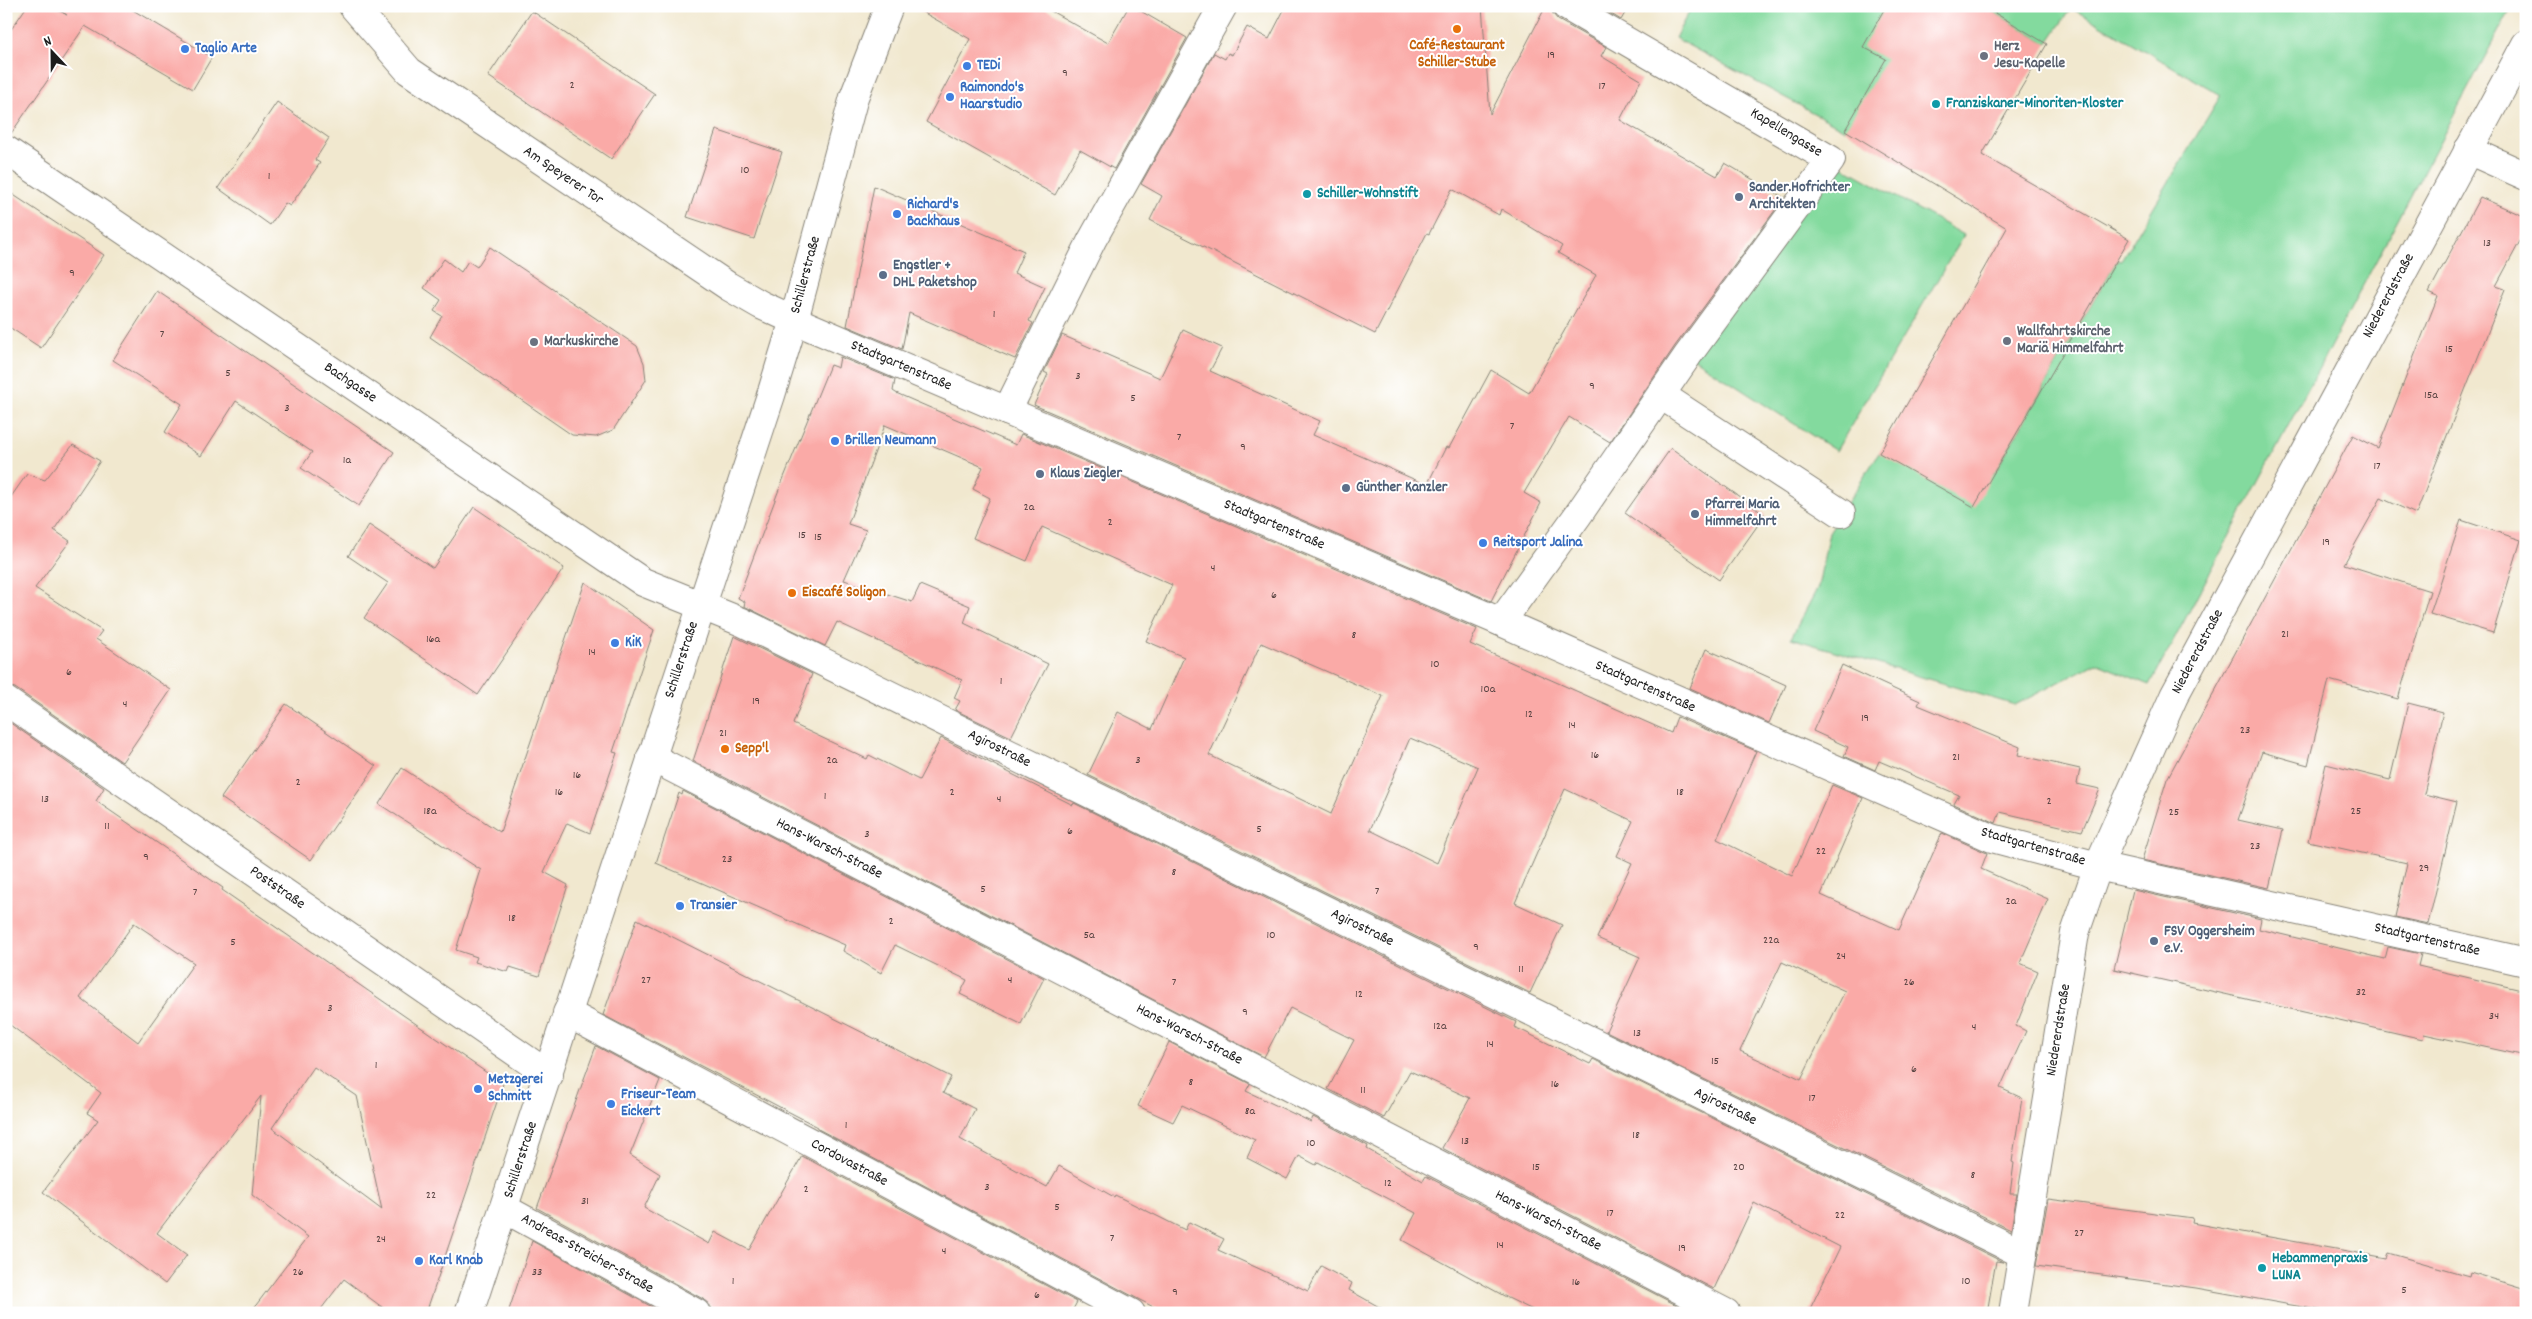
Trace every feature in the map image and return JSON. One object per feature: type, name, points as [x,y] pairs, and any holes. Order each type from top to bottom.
[{"type":"street","name":"Am Speyerer Tor","points":[[353,6],[409,71],[720,280],[761,304],[794,320]]},
{"type":"street","name":"Schillerstraße","points":[[469,1313],[505,1209],[567,1012],[794,320],[854,97],[888,6]]},
{"type":"street","points":[[1007,411],[1092,240],[1224,6]]},
{"type":"street","name":"Kapellengasse","points":[[1501,622],[1661,395],[1831,160],[1566,6]]},
{"type":"street","name":"Niedererdstraße","points":[[2013,1313],[2075,933],[2098,866],[2174,696],[2526,44]]},
{"type":"street","name":"Bachgasse","points":[[6,150],[643,582],[700,606]]},
{"type":"street","points":[[2468,150],[2526,176]]},
{"type":"street","name":"Stadtgartenstraße","points":[[794,320],[1501,622],[1992,838],[2098,866],[2526,962]]},
{"type":"street","points":[[1661,395],[1841,513]]},
{"type":"street","name":"Agirostraße","points":[[700,606],[742,622],[2023,1254]]},
{"type":"street","name":"Poststraße","points":[[6,701],[548,1075]]},
{"type":"street","name":"Hans-Warsch-Straße","points":[[651,757],[1726,1313]]},
{"type":"street","name":"Cordovastraße","points":[[567,1012],[1131,1313]]},
{"type":"street","name":"Andreas-Streicher-Straße","points":[[505,1209],[696,1313]]},
{"type":"green space","points":[[1692,6],[1967,6],[1845,130],[1675,38]]},
{"type":"green space","points":[[1983,6],[2512,6],[2150,685],[2096,663],[2015,705],[1791,638],[1818,587],[1829,532],[1879,453],[1993,475],[2117,260],[2121,261],[2221,95],[2071,8],[2047,44]]},
{"type":"green space","points":[[1831,160],[1964,235],[1836,451],[1688,355]]},
{"type":"building","points":[[27,6],[51,6],[67,15],[52,6],[126,6],[212,57],[193,89],[85,26],[10,135],[6,135],[6,37]]},
{"type":"building","points":[[912,6],[1042,6],[1108,43],[1129,6],[1132,6],[1187,38],[1114,169],[1080,150],[1055,195],[926,122],[970,39]]},
{"type":"building","points":[[1286,6],[1482,6],[1490,114],[1546,6],[1550,6],[1558,20],[1606,47],[1601,56],[1641,80],[1620,120],[1717,176],[1725,163],[1784,198],[1675,346],[1610,442],[1569,417],[1524,493],[1541,503],[1491,601],[1034,405],[1048,374],[1044,372],[1062,335],[1160,378],[1183,330],[1222,348],[1210,371],[1320,421],[1313,435],[1427,485],[1446,447],[1449,448],[1491,370],[1529,393],[1596,275],[1558,253],[1562,246],[1501,209],[1499,215],[1452,189],[1375,334],[1150,220],[1162,196],[1141,184],[1214,53],[1225,59],[1228,53],[1232,55],[1247,27],[1269,39]]},
{"type":"building","points":[[1598,6],[1629,6],[1621,20]]},
{"type":"building","points":[[1886,6],[1983,6],[2047,44],[1982,155],[2129,239],[1974,507],[1879,453],[2007,228],[1845,130],[1886,59],[1863,47]]},
{"type":"building","points":[[532,11],[655,94],[611,159],[488,76]]},
{"type":"building","points":[[277,102],[329,138],[315,160],[320,163],[290,206],[285,203],[270,225],[218,188]]},
{"type":"building","points":[[716,130],[782,152],[754,239],[687,217]]},
{"type":"building","points":[[874,186],[1024,251],[1014,273],[1045,287],[1029,321],[1033,323],[1015,359],[909,313],[902,349],[847,326]]},
{"type":"building","points":[[6,190],[104,255],[41,348],[6,325]]},
{"type":"building","points":[[2480,197],[2526,217],[2526,230],[2496,286],[2505,289],[2416,514],[2381,498],[2344,564],[2430,591],[2398,699],[2329,680],[2308,765],[2262,752],[2238,820],[2283,830],[2269,888],[2142,860],[2167,779],[2353,435],[2378,448],[2438,296],[2429,292]]},
{"type":"building","name":"Markuskirche","points":[[490,247],[637,346],[644,363],[646,380],[613,430],[596,437],[572,435],[430,337],[442,316],[434,311],[441,300],[424,288],[444,259],[461,272],[468,261],[477,267]]},
{"type":"building","points":[[157,291],[394,452],[359,506],[301,468],[312,452],[236,401],[201,456],[165,432],[182,404],[113,360]]},
{"type":"building","points":[[840,357],[895,380],[893,391],[896,393],[1016,445],[1021,434],[1477,629],[1470,644],[1671,733],[1677,717],[1756,751],[1717,839],[1792,876],[1832,785],[1863,798],[1821,895],[1899,930],[1942,833],[1987,853],[1981,869],[2048,899],[2020,963],[2038,971],[2016,1026],[2026,1031],[2000,1088],[2022,1098],[2012,1162],[2014,1163],[2010,1194],[2017,1194],[2011,1230],[1606,1031],[1640,957],[1597,938],[1632,863],[1617,856],[1633,821],[1565,789],[1515,903],[1562,925],[1530,993],[1088,775],[1118,712],[1152,729],[1184,657],[1146,641],[1172,585],[1042,527],[1027,561],[973,538],[990,498],[973,489],[983,467],[885,425],[848,524],[866,530],[844,580],[912,602],[920,585],[970,606],[964,623],[1048,664],[1011,737],[955,710],[960,701],[954,698],[962,680],[837,622],[825,646],[744,606],[745,602],[738,598],[778,492],[830,365],[838,368]],"holes":[[[1261,643],[1383,696],[1331,814],[1209,755]],[[1410,738],[1478,767],[1437,863],[1370,830]],[[1782,962],[1845,991],[1801,1079],[1740,1051]]]},
{"type":"building","points":[[73,445],[100,461],[54,530],[70,541],[35,588],[102,631],[96,639],[171,690],[122,762],[15,688],[6,686],[6,504],[27,474],[45,480]]},
{"type":"building","name":"Pfarrei Maria Himmelfahrt","points":[[1671,448],[1765,515],[1719,580],[1625,513]]},
{"type":"building","points":[[474,507],[564,568],[478,695],[364,618],[388,583],[348,556],[369,525],[433,568]]},
{"type":"building","points":[[2461,520],[2521,540],[2493,633],[2430,614]]},
{"type":"building","points":[[585,582],[654,630],[613,752],[617,753],[590,833],[567,823],[544,872],[568,885],[539,976],[510,967],[508,972],[475,962],[477,957],[456,950],[481,870],[379,804],[402,768],[500,832]]},
{"type":"building","points":[[734,636],[812,674],[793,724],[867,759],[869,755],[919,780],[941,738],[1073,805],[1074,803],[1516,1022],[1514,1027],[1590,1064],[1593,1059],[2003,1262],[1996,1261],[1987,1313],[1808,1313],[1840,1247],[1754,1203],[1714,1289],[1442,1148],[1470,1098],[1410,1071],[1384,1118],[1328,1089],[1354,1040],[1290,1008],[1264,1057],[693,761]]},
{"type":"building","points":[[1706,649],[1786,685],[1769,723],[1690,688]]},
{"type":"building","points":[[1842,665],[1920,701],[1918,705],[2020,747],[2018,755],[2080,769],[2077,784],[2100,789],[2082,831],[2000,812],[1996,823],[1954,804],[1959,795],[1879,761],[1875,770],[1844,756],[1848,747],[1813,731]]},
{"type":"building","points":[[2408,703],[2443,712],[2424,794],[2457,802],[2428,924],[2395,917],[2407,863],[2308,841],[2326,764],[2390,780]]},
{"type":"building","points":[[286,704],[376,766],[311,860],[221,798]]},
{"type":"building","points":[[6,720],[104,788],[96,801],[503,1084],[426,1313],[390,1313],[344,1279],[318,1313],[250,1313],[308,1237],[252,1195],[261,1096],[157,1233],[187,1255],[165,1284],[43,1192],[98,1120],[87,1113],[101,1093],[6,1022]],"holes":[[[134,923],[194,963],[138,1042],[80,998]],[[314,1067],[357,1096],[382,1210],[272,1128]]]},
{"type":"building","points":[[683,791],[1044,978],[1021,1024],[960,994],[967,980],[895,945],[881,973],[843,951],[845,945],[656,863],[679,793],[682,795]]},
{"type":"building","points":[[2133,890],[2261,919],[2259,929],[2385,959],[2388,947],[2421,954],[2418,966],[2526,991],[2526,1056],[2424,1034],[2423,1039],[2114,969]]},
{"type":"building","points":[[637,919],[951,1077],[943,1093],[975,1109],[960,1139],[1047,1187],[1059,1166],[1114,1197],[1115,1195],[1185,1230],[1189,1222],[1224,1239],[1218,1250],[1308,1291],[1321,1266],[1352,1283],[1349,1290],[1390,1313],[1165,1313],[1138,1299],[818,1129],[818,1127],[603,1015]]},
{"type":"building","points":[[1169,1042],[1250,1084],[1246,1091],[1311,1122],[1313,1117],[1368,1146],[1367,1149],[1423,1181],[1426,1176],[1692,1313],[1539,1313],[1508,1298],[1402,1240],[1416,1213],[1318,1162],[1316,1165],[1299,1156],[1287,1179],[1247,1158],[1255,1140],[1182,1105],[1173,1122],[1138,1106]]},
{"type":"building","points":[[596,1046],[660,1080],[630,1155],[660,1174],[644,1208],[709,1244],[715,1232],[749,1250],[802,1156],[1077,1302],[1071,1313],[712,1313],[710,1305],[703,1299],[537,1208]]},
{"type":"building","points":[[2048,1199],[2193,1218],[2192,1223],[2386,1258],[2388,1253],[2469,1276],[2470,1272],[2526,1289],[2526,1313],[2336,1313],[2196,1288],[2036,1266]]},
{"type":"building","points":[[532,1241],[663,1313],[508,1313]]},
{"type":"place","name":"Café-Restaurant Schiller-Stube","points":[[1457,29]]},
{"type":"place","name":"Taglio Arte","points":[[185,49]]},
{"type":"place","name":"Herz Jesu-Kapelle","points":[[1984,56]]},
{"type":"place","name":"TEDi","points":[[967,66]]},
{"type":"place","name":"Raimondo's Haarstudio","points":[[950,97]]},
{"type":"place","name":"Franziskaner-Minoriten-Kloster","points":[[1936,104]]},
{"type":"place","name":"Schiller-Wohnstift","points":[[1307,194]]},
{"type":"place","name":"Sander.Hofrichter Architekten","points":[[1739,197]]},
{"type":"place","name":"Richard's Backhaus","points":[[897,214]]},
{"type":"place","name":"Engstler + DHL Paketshop","points":[[883,275]]},
{"type":"place","name":"Wallfahrtskirche Mariä Himmelfahrt","points":[[2007,341]]},
{"type":"place","name":"Markuskirche","points":[[534,342]]},
{"type":"place","name":"Brillen Neumann","points":[[835,441]]},
{"type":"place","name":"Klaus Ziegler","points":[[1040,474]]},
{"type":"place","name":"Günther Kanzler","points":[[1346,488]]},
{"type":"place","name":"Pfarrei Maria Himmelfahrt","points":[[1695,514]]},
{"type":"place","name":"Reitsport Jalina","points":[[1483,543]]},
{"type":"place","name":"Eiscafé Soligon","points":[[792,593]]},
{"type":"place","name":"KiK","points":[[615,643]]},
{"type":"place","name":"Sepp'l","points":[[725,749]]},
{"type":"place","name":"Transier","points":[[680,906]]},
{"type":"place","name":"FSV Oggersheim e.V.","points":[[2154,941]]},
{"type":"place","name":"Metzgerei Schmitt","points":[[478,1089]]},
{"type":"place","name":"Friseur-Team Eickert","points":[[611,1104]]},
{"type":"place","name":"Karl Knab","points":[[419,1261]]},
{"type":"place","name":"Hebammenpraxis LUNA","points":[[2262,1268]]}]
